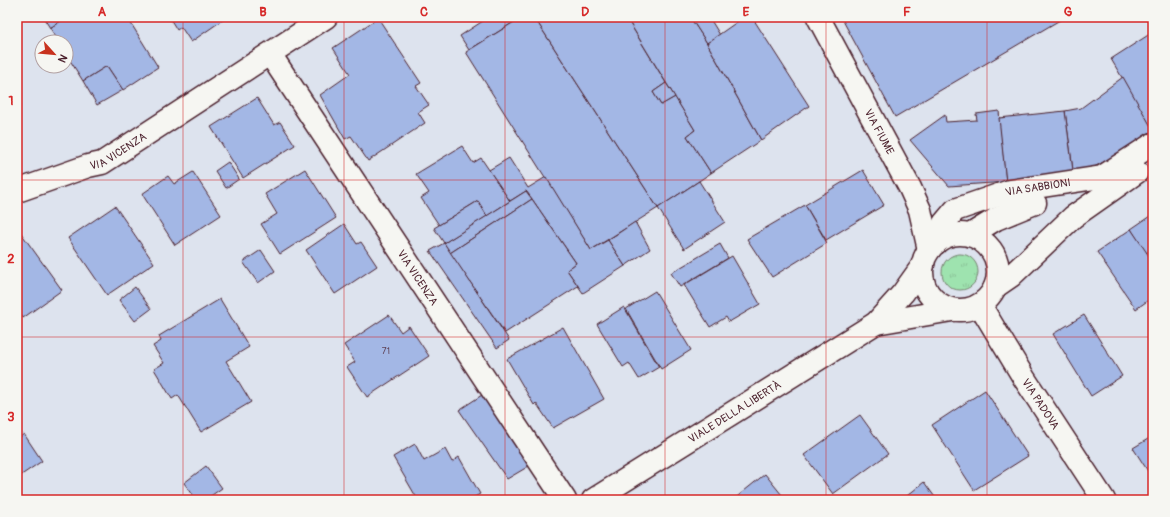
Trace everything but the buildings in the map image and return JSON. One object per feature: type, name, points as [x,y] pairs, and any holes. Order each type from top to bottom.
[{"type":"street","name":"VIA VICENZA","points":[[17,191],[88,166],[102,163],[326,17]]},
{"type":"street","name":"VIA FIUME","points":[[818,17],[910,188],[920,210],[929,253]]},
{"type":"street","name":"VIA VICENZA","points":[[270,54],[565,500]]},
{"type":"street","name":"VIA SABBIONI","points":[[929,253],[944,223],[954,210],[1010,191],[1102,177],[1153,144]]},
{"type":"street","points":[[995,287],[1011,276],[1073,217],[1153,160]]},
{"type":"street","points":[[970,235],[996,219],[1035,203]]},
{"type":"street","points":[[957,234],[970,235],[982,241],[991,250],[997,261],[998,274],[995,287],[990,296],[980,305],[962,310],[952,310],[941,305],[929,293],[923,277],[929,253],[957,234]]},
{"type":"street","name":"VIALE DELLA LIBERTÀ","points":[[593,500],[876,323],[903,293],[929,253]]},
{"type":"street","name":"VIA PADOVA","points":[[980,305],[1020,372],[1104,500]]},
{"type":"street","name":"VIALE DELLA LIBERTÀ","points":[[876,323],[952,310]]},
{"type":"green space","points":[[964,254],[973,259],[977,265],[977,279],[973,285],[964,290],[956,290],[947,285],[943,279],[942,268],[947,259],[953,255]]}]
